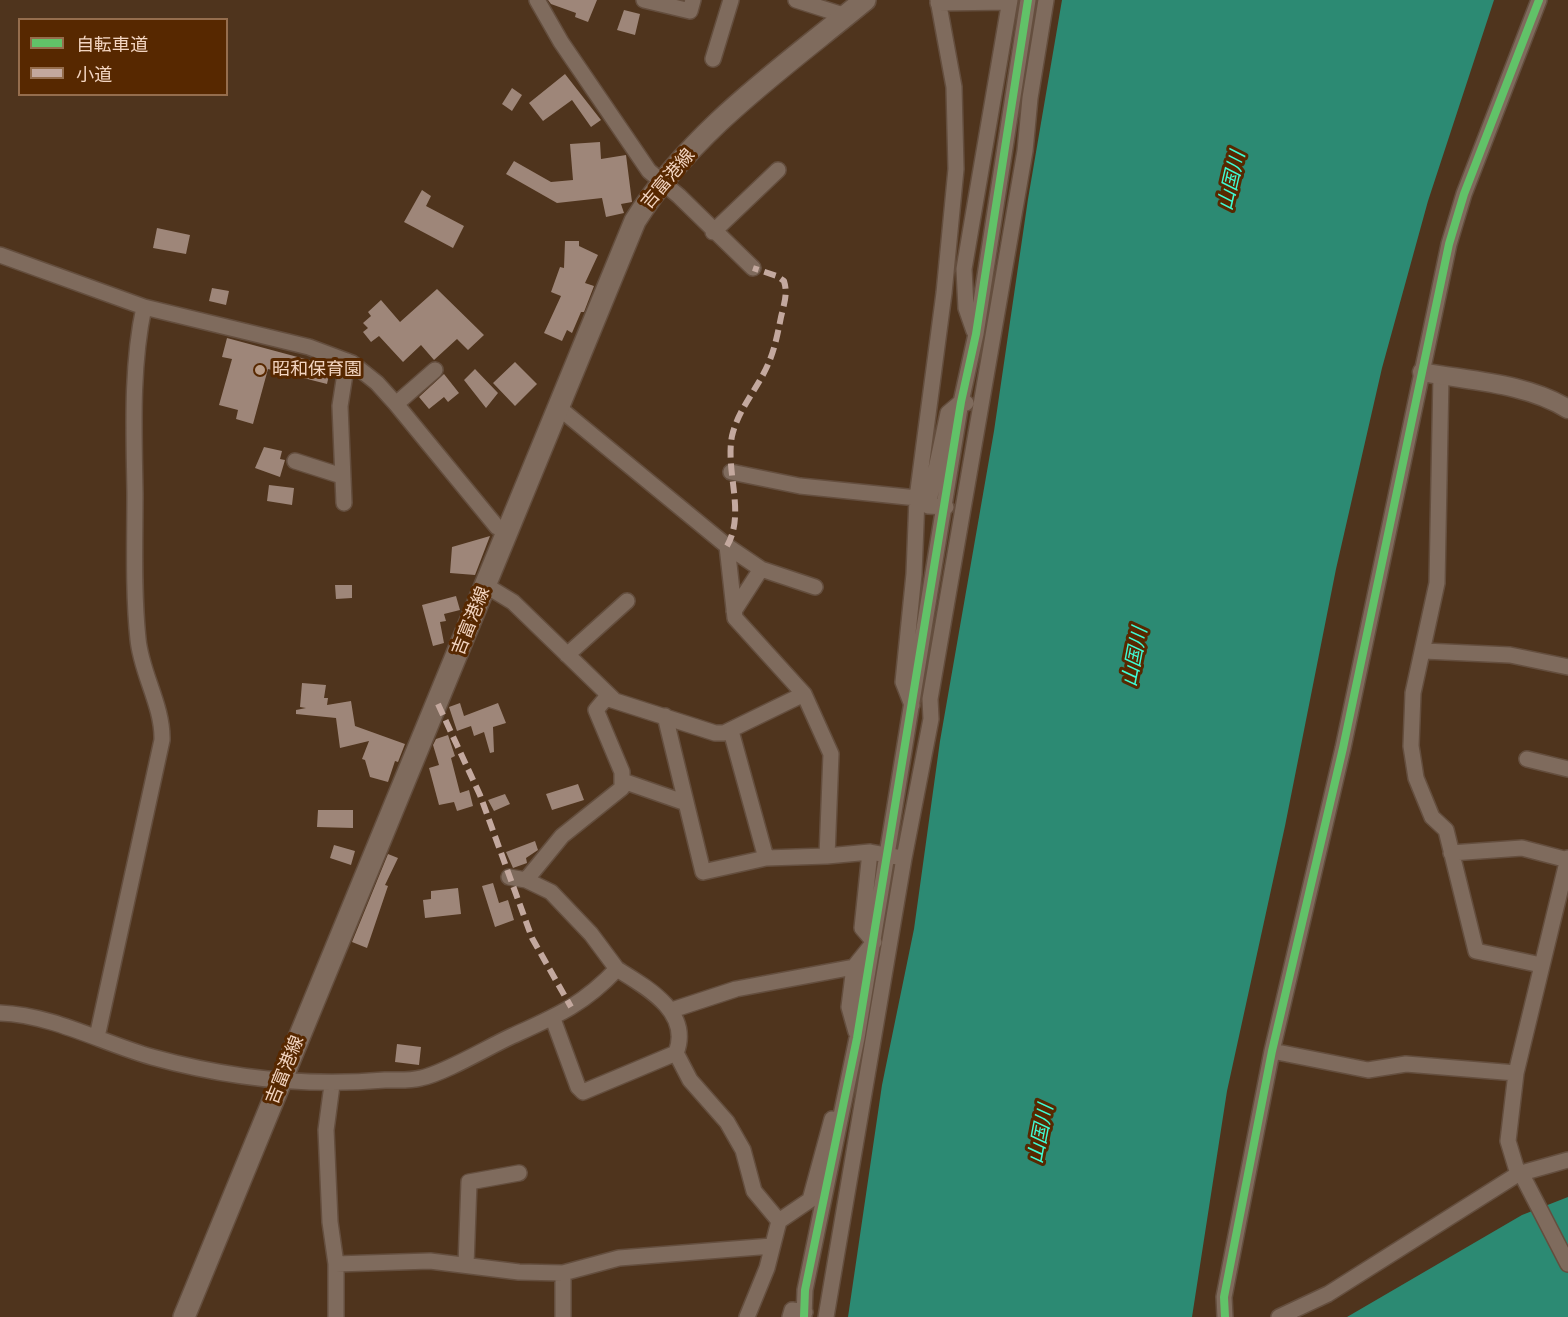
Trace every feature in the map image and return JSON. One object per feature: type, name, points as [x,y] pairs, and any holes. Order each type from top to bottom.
[{"type":"main road","name":"吉富港線","points":[[184,1317],[623,244],[635,221],[663,182],[716,124],[865,0]]},
{"type":"street","points":[[644,0],[690,11],[693,0]]},
{"type":"street","points":[[713,59],[731,0]]},
{"type":"street","points":[[796,0],[846,16]]},
{"type":"street","points":[[828,1310],[904,858],[931,719],[930,699],[954,513],[961,402],[986,275],[1005,135],[1028,0]]},
{"type":"street","points":[[790,1317],[792,1310],[804,1314],[816,1202],[845,1100],[857,1038],[942,533],[954,513],[980,413],[1024,151],[1046,0]]},
{"type":"street","points":[[1225,1317],[1224,1297],[1272,1051],[1343,748],[1454,223],[1539,0]]},
{"type":"street","points":[[540,1],[561,42],[649,171],[753,268]]},
{"type":"street","points":[[914,807],[919,727],[903,682],[956,169],[956,121],[950,55],[938,1],[1009,1],[964,269],[966,308],[976,334]]},
{"type":"street","points":[[1012,96],[1030,98]]},
{"type":"street","points":[[986,135],[1005,135]]},
{"type":"street","points":[[986,275],[995,258],[1016,166],[1024,151]]},
{"type":"street","points":[[713,232],[778,170]]},
{"type":"street","points":[[950,232],[990,236]]},
{"type":"street","points":[[0,255],[144,308],[309,347],[347,361],[369,376],[396,404],[497,527],[506,531]]},
{"type":"street","points":[[986,275],[1004,273]]},
{"type":"street","points":[[97,1037],[162,740],[162,726],[146,679],[138,637],[134,434],[139,333],[144,308]]},
{"type":"street","points":[[344,503],[339,406],[347,361]]},
{"type":"street","points":[[396,404],[435,370]]},
{"type":"street","points":[[1422,372],[1526,391],[1554,400],[1568,409]]},
{"type":"street","points":[[1441,376],[1437,582],[1424,651],[1413,693],[1412,759],[1416,778],[1432,817],[1446,830],[1476,951],[1541,965]]},
{"type":"street","points":[[923,502],[948,413],[961,402]]},
{"type":"street","points":[[961,402],[980,413]]},
{"type":"street","points":[[558,407],[728,546],[761,569],[815,586]]},
{"type":"street","points":[[295,461],[342,476]]},
{"type":"street","points":[[731,472],[800,486],[923,502],[954,513]]},
{"type":"street","points":[[728,546],[735,618],[804,694],[831,754],[827,856]]},
{"type":"street","points":[[734,611],[761,569]]},
{"type":"street","points":[[485,585],[513,602],[613,699]]},
{"type":"street","points":[[567,655],[627,601]]},
{"type":"street","points":[[1424,651],[1510,655],[1568,667]]},
{"type":"street","points":[[526,880],[562,836],[622,788],[622,772],[596,710],[606,698],[715,733],[731,731],[804,694]]},
{"type":"street","points":[[665,716],[703,872],[766,858],[870,852],[904,858]]},
{"type":"street","points":[[731,731],[766,858]]},
{"type":"street","points":[[1527,759],[1568,769]]},
{"type":"street","points":[[622,781],[686,804]]},
{"type":"street","points":[[1451,853],[1522,848],[1568,859],[1516,1073],[1508,1141],[1520,1174],[1568,1264]]},
{"type":"street","points":[[870,852],[862,928],[874,942],[891,945]]},
{"type":"street","points":[[509,877],[526,880],[551,892],[591,934],[617,969],[672,1010],[681,1041],[676,1053],[583,1092],[578,1087],[553,1019]]},
{"type":"street","points":[[857,1038],[849,1007],[855,967],[874,942]]},
{"type":"street","points":[[672,1010],[736,989],[855,967]]},
{"type":"street","points":[[0,1013],[15,1014],[97,1037],[149,1056],[184,1065],[280,1082],[332,1085],[422,1078],[553,1019],[583,1000],[617,969]]},
{"type":"street","points":[[1272,1051],[1368,1070],[1406,1064],[1516,1073]]},
{"type":"street","points":[[676,1053],[690,1080],[727,1122],[743,1150],[754,1191],[779,1221]]},
{"type":"street","points":[[332,1085],[326,1130],[330,1222],[336,1264],[336,1317]]},
{"type":"street","points":[[1279,1317],[1328,1294],[1520,1174],[1568,1160]]},
{"type":"street","points":[[466,1266],[469,1182],[519,1173]]},
{"type":"street","points":[[747,1317],[767,1268],[779,1221],[816,1202]]},
{"type":"street","points":[[336,1264],[430,1261],[563,1273],[619,1258],[772,1246]]},
{"type":"street","points":[[563,1273],[563,1317]]},
{"type":"street","points":[[805,1290],[828,1310]]},
{"type":"water","name":"山国川","points":[[1062,0],[1494,0],[1428,201],[1382,368],[1336,569],[1285,826],[1227,1091],[1192,1317],[848,1317],[882,1085],[914,929],[940,741],[994,431],[1028,199]]},
{"type":"water","points":[[1568,1197],[1568,1317],[1347,1317],[1522,1215]]},
{"type":"building","points":[[548,0],[597,0],[588,22],[575,17],[576,13],[551,4]]},
{"type":"building","points":[[624,10],[640,14],[635,35],[617,30]]},
{"type":"building","points":[[565,74],[601,120],[591,127],[572,100],[543,121],[529,103]]},
{"type":"building","points":[[512,88],[522,95],[512,111],[502,104]]},
{"type":"building","points":[[600,142],[601,159],[626,155],[632,202],[621,204],[624,213],[606,217],[602,198],[557,203],[506,174],[514,161],[551,182],[573,180],[570,144]]},
{"type":"building","points":[[422,190],[431,196],[426,206],[464,226],[453,248],[404,222]]},
{"type":"building","points":[[157,228],[190,235],[186,254],[153,248]]},
{"type":"building","points":[[565,241],[579,241],[579,246],[598,255],[585,283],[594,286],[584,312],[581,312],[572,333],[567,330],[562,341],[544,333],[561,296],[551,292],[560,267],[564,268]]},
{"type":"building","points":[[212,288],[229,291],[226,305],[209,301]]},
{"type":"building","points":[[437,289],[484,335],[468,350],[457,339],[434,360],[421,345],[403,362],[379,336],[371,342],[363,332],[368,328],[363,323],[371,316],[368,312],[381,300],[400,322]]},
{"type":"building","points":[[227,338],[331,366],[327,384],[268,369],[253,424],[236,419],[238,410],[219,405],[232,359],[222,357]]},
{"type":"building","points":[[515,362],[537,384],[515,406],[493,383]]},
{"type":"building","points":[[475,369],[498,393],[486,408],[464,380]]},
{"type":"building","points":[[444,374],[459,393],[448,402],[444,397],[429,409],[419,397]]},
{"type":"building","points":[[264,447],[282,451],[280,459],[285,460],[280,477],[255,468]]},
{"type":"building","points":[[269,485],[294,488],[292,505],[267,501]]},
{"type":"building","points":[[490,536],[475,575],[450,573],[452,547]]},
{"type":"building","points":[[335,585],[352,585],[352,598],[336,599]]},
{"type":"building","points":[[456,596],[460,610],[444,614],[446,621],[440,622],[444,643],[433,646],[422,605]]},
{"type":"building","points":[[302,683],[326,685],[324,698],[328,698],[327,705],[351,701],[355,726],[405,744],[398,762],[395,761],[388,782],[370,777],[365,760],[362,759],[369,741],[340,748],[336,718],[296,714],[296,710],[306,708],[300,707]]},
{"type":"building","points":[[460,703],[464,716],[498,703],[506,723],[493,727],[494,752],[490,753],[484,732],[474,736],[471,726],[457,731],[449,707]]},
{"type":"building","points":[[448,735],[455,756],[451,758],[460,793],[469,790],[473,806],[457,811],[454,802],[439,805],[429,768],[439,765],[433,745],[436,739]]},
{"type":"building","points":[[578,784],[584,800],[552,810],[546,794]]},
{"type":"building","points":[[505,794],[510,804],[494,811],[488,800]]},
{"type":"building","points":[[318,810],[353,810],[353,828],[317,827]]},
{"type":"building","points":[[535,841],[538,850],[526,858],[527,863],[513,868],[506,852]]},
{"type":"building","points":[[334,845],[355,851],[351,865],[330,858]]},
{"type":"building","points":[[388,854],[398,858],[385,885],[388,886],[367,948],[352,942]]},
{"type":"building","points":[[493,883],[499,903],[508,900],[514,920],[495,927],[482,886]]},
{"type":"building","points":[[458,888],[461,914],[425,918],[423,900],[431,899],[431,891]]},
{"type":"building","points":[[397,1044],[421,1047],[419,1065],[395,1062]]},
{"type":"marked path","points":[[727,546],[735,520],[731,464],[732,436],[739,417],[771,357],[786,295],[784,281],[777,276],[753,268]]},
{"type":"marked path","points":[[438,704],[480,795],[532,938],[571,1007]]},
{"type":"cycle path","points":[[804,1317],[805,1290],[857,1038],[961,402],[976,334],[1028,0]]},
{"type":"cycle path","points":[[1225,1317],[1224,1297],[1272,1051],[1343,748],[1449,244],[1464,194],[1539,0]]},
{"type":"place","name":"昭和保育園","points":[[260,370]]}]
